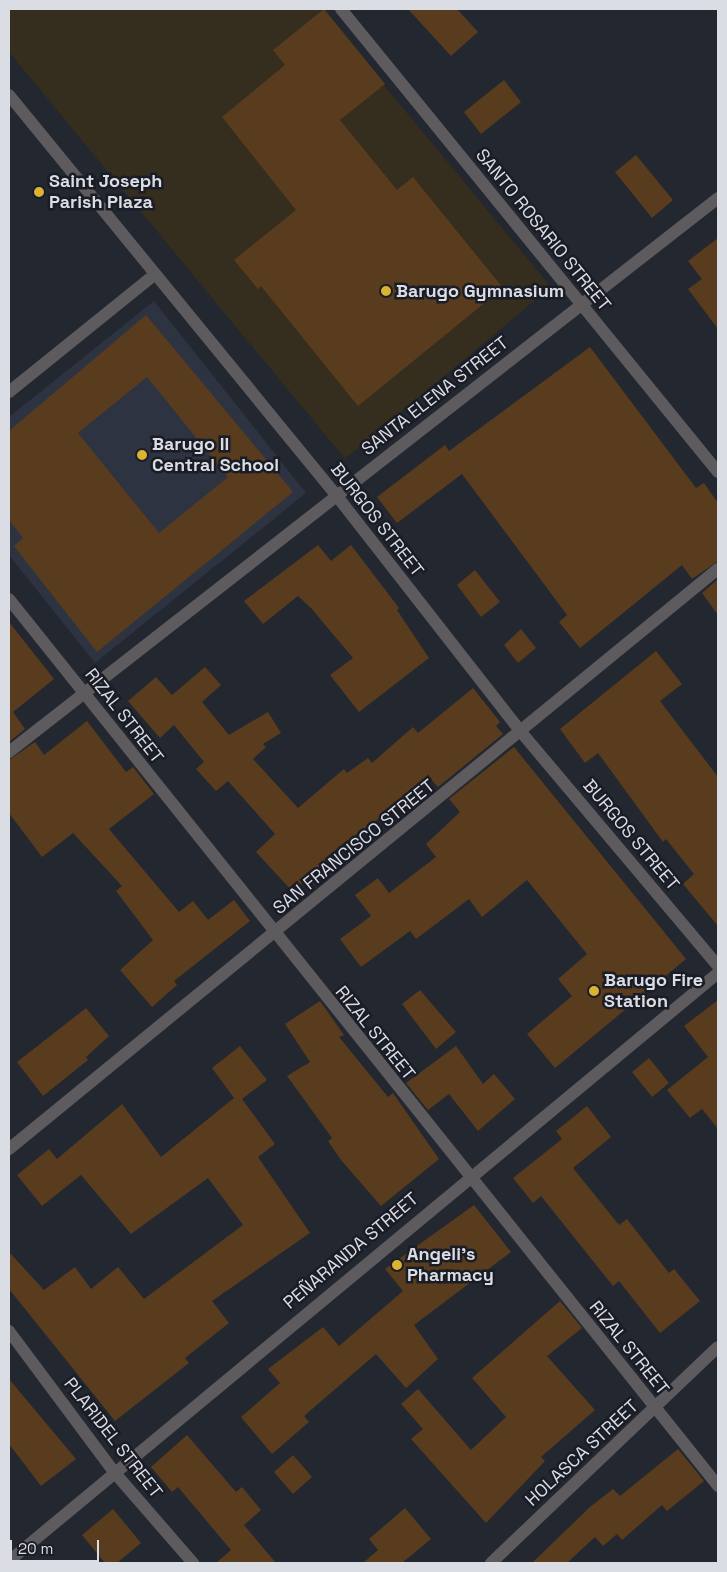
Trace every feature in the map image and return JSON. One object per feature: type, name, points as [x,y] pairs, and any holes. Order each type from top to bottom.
[{"type":"street","name":"SANTO ROSARIO STREET","points":[[341,9],[718,472]]},
{"type":"street","name":"BURGOS STREET","points":[[9,95],[153,276],[336,495],[521,732],[718,966]]},
{"type":"street","name":"SANTA ELENA STREET","points":[[9,752],[718,198]]},
{"type":"street","points":[[9,392],[153,276]]},
{"type":"street","name":"SAN FRANCISCO STREET","points":[[9,1148],[274,935],[718,569]]},
{"type":"street","name":"RIZAL STREET","points":[[9,599],[274,935],[718,1486]]},
{"type":"street","name":"PEÑARANDA STREET","points":[[9,1560],[468,1176],[718,973]]},
{"type":"street","name":"PLARIDEL STREET","points":[[9,1331],[114,1472],[193,1563]]},
{"type":"street","name":"HOLASCA STREET","points":[[491,1563],[718,1347]]},
{"type":"shaded area","points":[[9,9],[321,9],[551,287],[345,459],[9,52]]},
{"type":"shaded area","name":"Barugo II Central School","points":[[154,301],[306,493],[95,663],[9,555],[9,417]]},
{"type":"building","points":[[324,9],[385,84],[340,120],[397,190],[413,177],[503,288],[358,406],[261,286],[258,289],[234,260],[296,210],[222,117],[285,65],[273,50]]},
{"type":"building","points":[[408,9],[457,9],[478,32],[451,56]]},
{"type":"building","points":[[504,80],[521,102],[481,134],[464,112]]},
{"type":"building","points":[[636,155],[673,200],[652,218],[615,172]]},
{"type":"building","points":[[718,238],[718,329],[688,289],[702,279],[688,261]]},
{"type":"building","name":"Barugo II Central School","points":[[146,315],[293,492],[97,652],[14,546],[23,538],[9,520],[9,431]],"holes":[[[147,377],[228,477],[159,533],[78,433]]]},
{"type":"building","points":[[590,347],[696,488],[704,483],[718,503],[718,561],[692,579],[682,565],[580,648],[559,622],[567,615],[462,474],[397,523],[377,497],[445,445],[449,451]]},
{"type":"building","points":[[318,545],[331,561],[351,545],[399,608],[397,610],[429,658],[359,712],[330,675],[353,658],[311,608],[298,596],[263,624],[244,601]]},
{"type":"building","points":[[475,570],[500,602],[481,617],[457,585]]},
{"type":"building","points":[[718,579],[718,615],[702,593]]},
{"type":"building","points":[[9,622],[54,679],[13,712],[25,729],[9,742]]},
{"type":"building","points":[[521,629],[536,648],[518,663],[504,645]]},
{"type":"building","points":[[656,651],[682,684],[660,701],[718,777],[718,926],[683,884],[694,874],[666,839],[663,842],[598,753],[585,763],[560,729]]},
{"type":"building","points":[[205,667],[221,685],[202,702],[229,735],[268,712],[281,733],[263,744],[266,747],[253,759],[298,808],[344,769],[347,773],[368,758],[372,763],[413,727],[418,733],[473,688],[500,722],[496,726],[503,734],[438,787],[429,777],[401,803],[340,846],[293,892],[256,852],[275,834],[228,781],[216,791],[196,769],[204,762],[174,725],[160,738],[128,701],[156,677],[172,695]]},
{"type":"building","points":[[87,721],[126,772],[133,767],[154,794],[109,829],[179,912],[193,901],[208,920],[234,900],[250,921],[174,981],[177,985],[152,1007],[120,970],[153,940],[116,891],[122,886],[73,833],[42,857],[9,813],[9,760],[35,742],[44,755]]},
{"type":"building","points":[[514,747],[686,959],[555,1068],[527,1034],[572,996],[558,979],[587,954],[527,880],[482,917],[469,899],[416,939],[410,931],[361,967],[340,939],[371,916],[355,895],[378,878],[389,893],[436,857],[426,844],[460,812],[449,799]]},
{"type":"building","points":[[420,990],[456,1032],[436,1049],[402,1004]]},
{"type":"building","points":[[718,1000],[718,1129],[702,1109],[690,1118],[667,1090],[708,1057],[684,1026]]},
{"type":"building","points":[[320,1001],[344,1035],[339,1037],[388,1097],[393,1093],[439,1159],[381,1206],[341,1160],[328,1141],[332,1138],[287,1076],[310,1062],[285,1024]]},
{"type":"building","points":[[86,1008],[109,1036],[86,1057],[88,1060],[43,1096],[17,1062]]},
{"type":"building","points":[[240,1046],[267,1080],[242,1099],[275,1144],[258,1157],[310,1233],[212,1301],[229,1323],[185,1358],[189,1363],[115,1421],[9,1289],[9,1252],[44,1290],[75,1267],[91,1289],[118,1267],[144,1299],[243,1225],[208,1178],[131,1234],[81,1175],[42,1206],[17,1175],[49,1149],[57,1159],[122,1104],[161,1157],[234,1098],[212,1068]]},
{"type":"building","points":[[456,1046],[483,1084],[494,1074],[515,1099],[478,1131],[449,1094],[428,1110],[406,1083]]},
{"type":"building","points":[[649,1058],[669,1083],[652,1097],[632,1072]]},
{"type":"building","points":[[587,1106],[611,1137],[573,1168],[619,1225],[627,1219],[669,1273],[674,1269],[700,1301],[660,1333],[619,1281],[613,1286],[541,1196],[533,1203],[513,1178],[562,1139],[556,1131]]},
{"type":"building","points":[[474,1205],[511,1252],[414,1325],[438,1359],[406,1388],[376,1354],[304,1416],[309,1422],[272,1454],[241,1417],[280,1383],[268,1369],[323,1327],[339,1346],[403,1291],[385,1269]]},
{"type":"building","points":[[560,1301],[582,1328],[547,1356],[595,1410],[541,1457],[545,1461],[486,1523],[411,1439],[423,1429],[401,1404],[418,1389],[471,1450],[506,1417],[472,1378]]},
{"type":"building","points":[[9,1379],[76,1459],[41,1486],[9,1444]]},
{"type":"building","points":[[187,1435],[236,1492],[242,1487],[261,1510],[244,1525],[276,1563],[216,1563],[231,1550],[178,1487],[172,1492],[151,1467]]},
{"type":"building","points":[[678,1449],[704,1481],[667,1511],[662,1505],[622,1540],[617,1534],[603,1546],[595,1537],[567,1563],[532,1563],[590,1507],[613,1489],[620,1496]]},
{"type":"building","points":[[293,1455],[312,1477],[293,1494],[274,1472]]},
{"type":"building","points":[[405,1508],[431,1539],[402,1563],[363,1563],[378,1550],[369,1539]]},
{"type":"building","points":[[113,1509],[141,1543],[117,1563],[105,1563],[82,1535]]},
{"type":"place","name":"Saint Joseph Parish Plaza","points":[[39,192]]},
{"type":"place","name":"Barugo Gymnasium","points":[[386,291]]},
{"type":"place","name":"Barugo II Central School","points":[[142,455]]},
{"type":"place","name":"Barugo Fire Station","points":[[594,991]]},
{"type":"place","name":"Angeli's Pharmacy","points":[[397,1265]]}]
